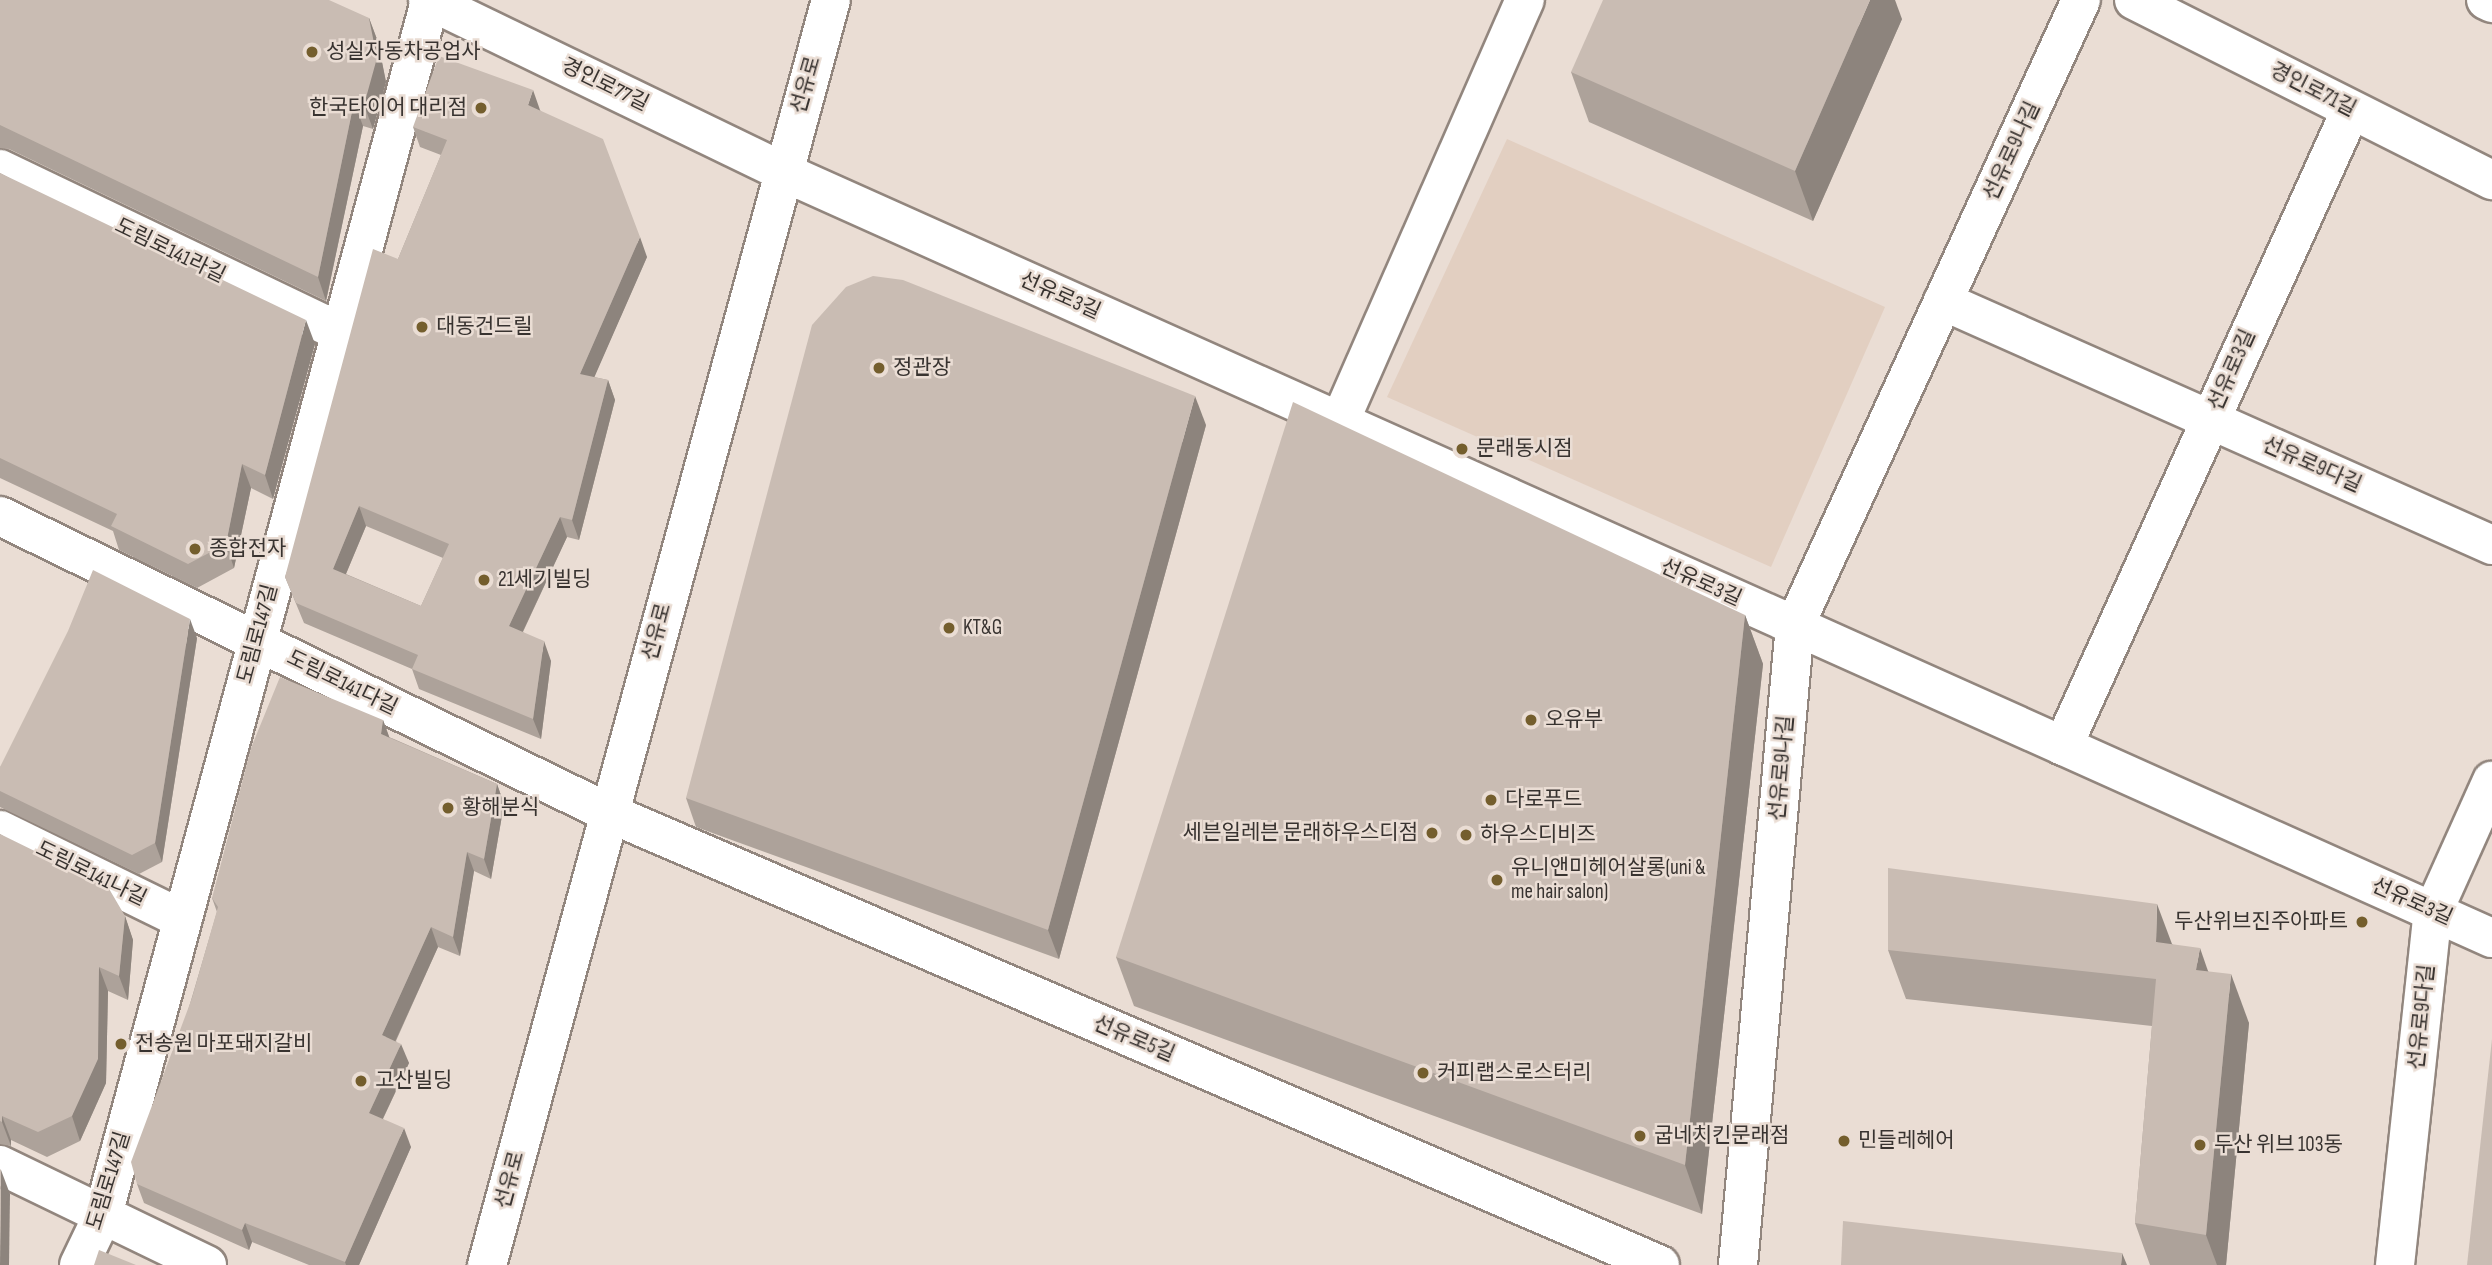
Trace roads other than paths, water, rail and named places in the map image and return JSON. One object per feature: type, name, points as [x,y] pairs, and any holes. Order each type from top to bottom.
[{"type":"street","name":"경인로77길","points":[[429,0],[781,171]]},
{"type":"street","name":"도림로147길","points":[[79,1265],[103,1215],[429,0]]},
{"type":"street","name":"선유로","points":[[487,1265],[781,171],[831,0]]},
{"type":"street","points":[[1340,421],[1525,0]]},
{"type":"street","name":"선유로9나길","points":[[1738,1265],[1795,625],[2081,0]]},
{"type":"street","name":"경인로71길","points":[[2134,0],[2492,180]]},
{"type":"street","points":[[2486,0],[2492,3]]},
{"type":"street","name":"선유로3길","points":[[2063,746],[2351,110]]},
{"type":"street","name":"도림로141라길","points":[[0,169],[340,332]]},
{"type":"street","name":"선유로3길","points":[[781,171],[2492,938]]},
{"type":"street","points":[[1943,301],[2210,420]]},
{"type":"street","name":"선유로9다길","points":[[2210,420],[2492,545]]},
{"type":"street","name":"도림로141다길","points":[[0,516],[609,813]]},
{"type":"street","name":"선유로9다길","points":[[2395,1265],[2433,912],[2492,781]]},
{"type":"street","name":"선유로5길","points":[[609,813],[1660,1265]]},
{"type":"street","name":"도림로141나길","points":[[0,830],[182,919]]},
{"type":"street","points":[[0,1165],[207,1265]]},
{"type":"place","name":"성실자동차공업사","points":[[312,52]]},
{"type":"place","name":"한국타이어 대리점","points":[[481,108]]},
{"type":"place","name":"대동건드릴","points":[[422,327]]},
{"type":"place","name":"정관장","points":[[879,368]]},
{"type":"place","name":"문래동시점","points":[[1462,449]]},
{"type":"place","name":"종합전자","points":[[195,549]]},
{"type":"place","name":"21세기빌딩","points":[[484,580]]},
{"type":"place","name":"KT&G","points":[[949,628]]},
{"type":"place","name":"오유부","points":[[1531,720]]},
{"type":"place","name":"다로푸드","points":[[1491,800]]},
{"type":"place","name":"황해분식","points":[[448,808]]},
{"type":"place","name":"세븐일레븐 문래하우스디점","points":[[1432,833]]},
{"type":"place","name":"하우스디비즈","points":[[1466,835]]},
{"type":"place","name":"유니앤미헤어살롱(uni & me hair salon)","points":[[1497,880]]},
{"type":"place","name":"두산위브진주아파트","points":[[2362,922]]},
{"type":"place","name":"전송원 마포돼지갈비","points":[[121,1044]]},
{"type":"place","name":"커피랩스로스터리","points":[[1423,1073]]},
{"type":"place","name":"고산빌딩","points":[[361,1081]]},
{"type":"place","name":"굽네치킨문래점","points":[[1640,1136]]},
{"type":"place","name":"민들레헤어","points":[[1844,1141]]},
{"type":"place","name":"두산 위브 103동","points":[[2200,1145]]}]
